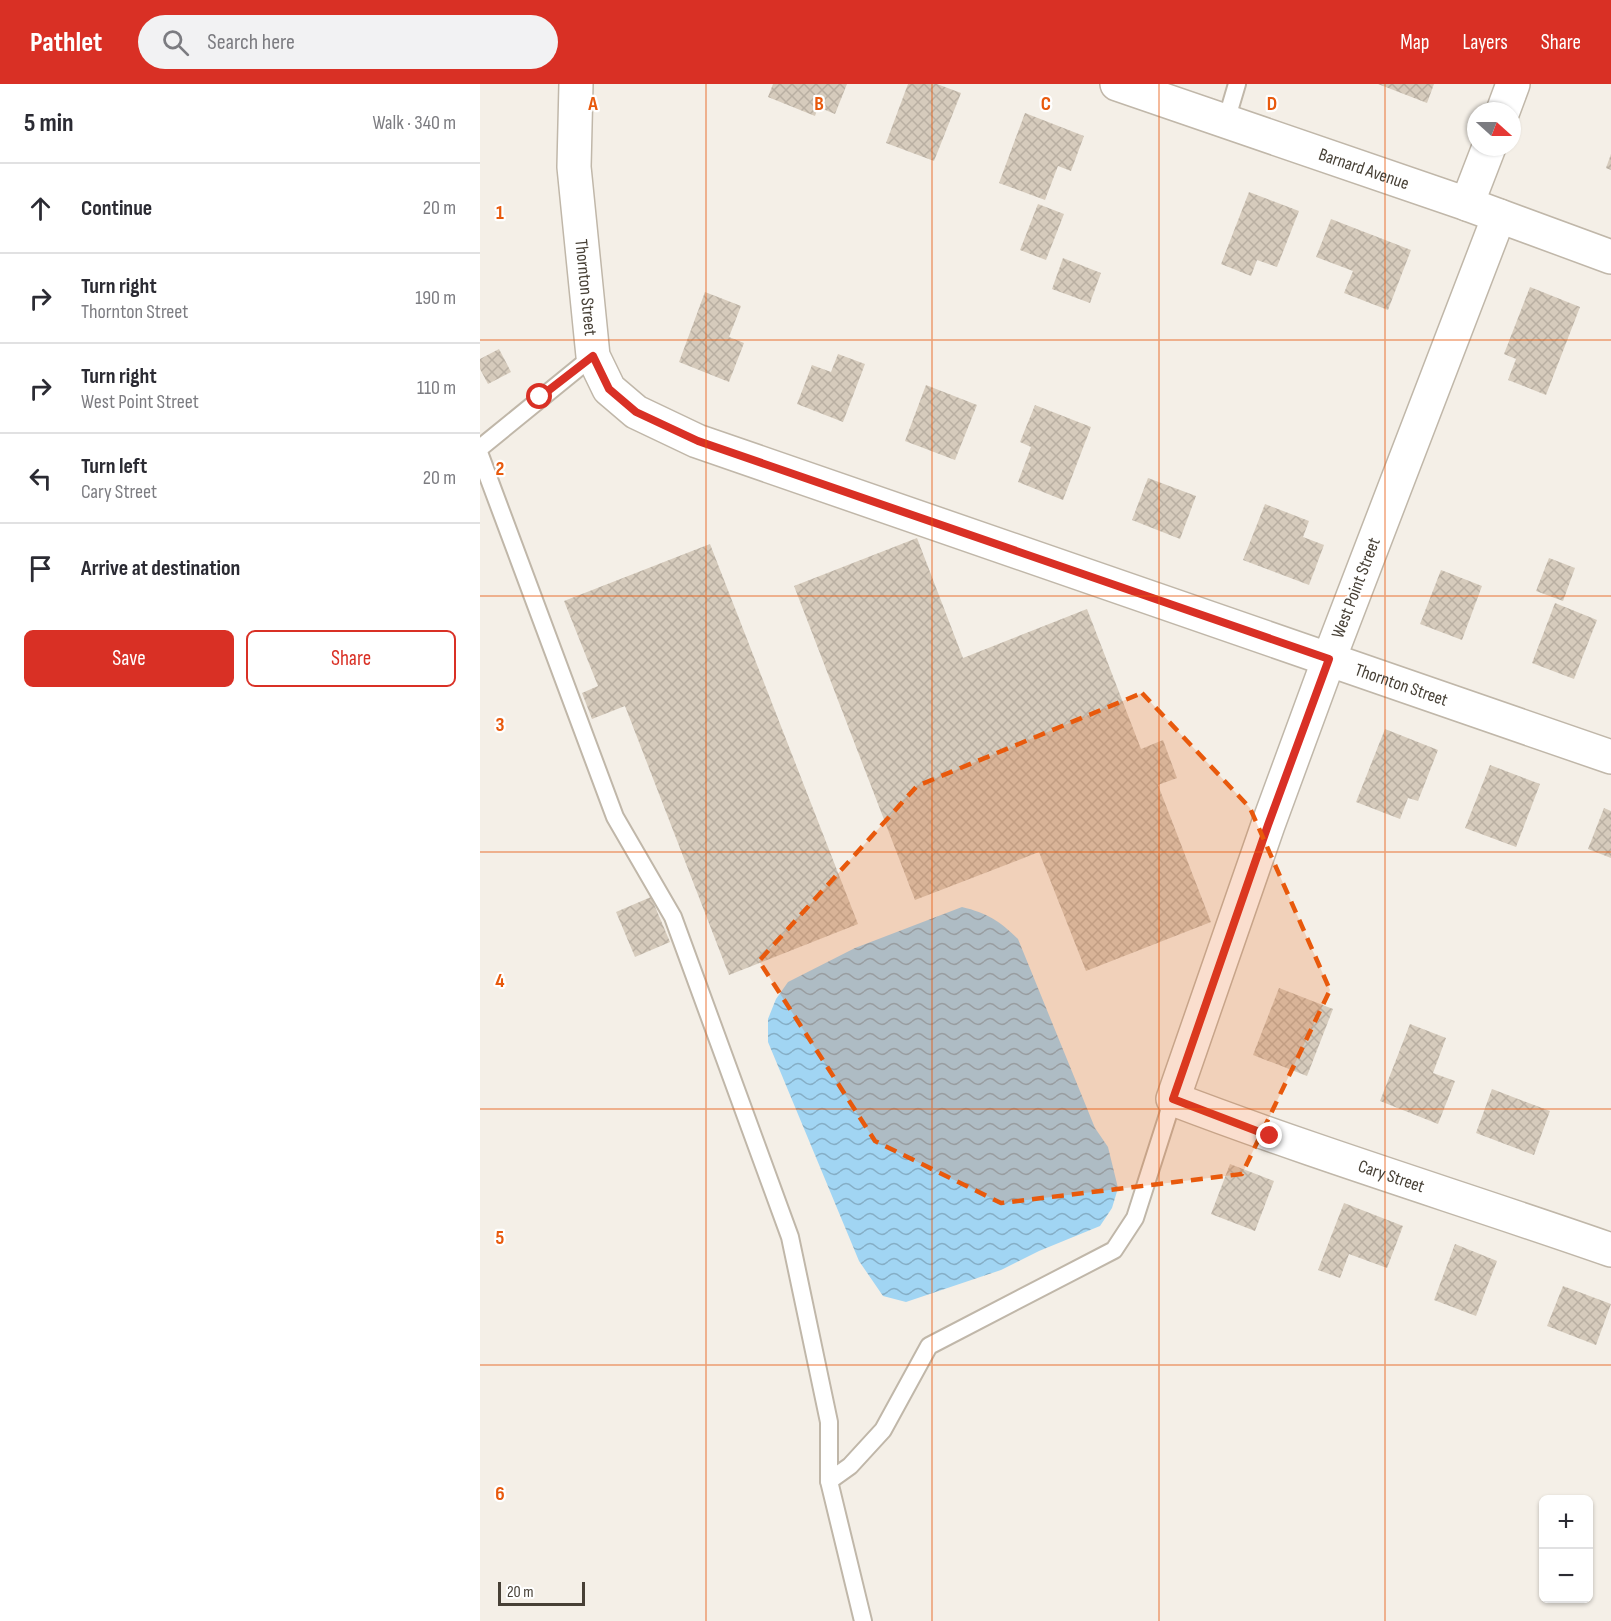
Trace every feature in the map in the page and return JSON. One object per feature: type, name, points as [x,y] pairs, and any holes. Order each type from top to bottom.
[{"type":"street","name":"Thornton Street","points":[[576,84],[574,167],[593,356],[609,389],[636,412],[698,441],[1611,757]]},
{"type":"street","name":"Barnard Avenue","points":[[1117,84],[1467,204],[1611,257]]},
{"type":"street","points":[[1507,102],[1514,84]]},
{"type":"street","points":[[1467,204],[1486,156]]},
{"type":"street","name":"West Point Street","points":[[1173,1099],[1264,836],[1329,659],[1499,216]]},
{"type":"street","name":"Cary Street","points":[[1173,1099],[1270,1136],[1448,1192],[1611,1250]]},
{"type":"lane","points":[[1226,121],[1237,84]]},
{"type":"lane","points":[[480,448],[593,356]]},
{"type":"lane","points":[[480,455],[615,818],[673,917],[790,1237],[829,1422],[829,1480],[863,1621]]},
{"type":"lane","points":[[829,1480],[850,1466],[883,1430],[929,1346],[1114,1250],[1135,1218],[1173,1099]]},
{"type":"highlighted area","points":[[1142,693],[1250,808],[1330,990],[1242,1174],[1001,1203],[875,1141],[759,961],[917,786]]},
{"type":"water","points":[[962,907],[993,918],[1018,939],[1095,1128],[1108,1147],[1118,1188],[1112,1208],[1100,1226],[1039,1251],[1001,1270],[906,1302],[883,1296],[859,1261],[768,1042],[768,1019],[776,999],[788,982],[855,948]]},
{"type":"building","points":[[773,84],[847,84],[835,114],[818,107],[815,116],[768,97]]},
{"type":"building","points":[[908,84],[937,84],[961,93],[934,161],[886,143]]},
{"type":"building","points":[[1378,84],[1434,84],[1427,103]]},
{"type":"building","points":[[1025,113],[1084,136],[1071,171],[1058,166],[1045,200],[999,183]]},
{"type":"building","points":[[1611,154],[1611,170],[1606,168]]},
{"type":"building","points":[[1249,192],[1299,211],[1277,267],[1257,260],[1251,276],[1221,264]]},
{"type":"building","points":[[1038,204],[1064,214],[1046,260],[1020,250]]},
{"type":"building","points":[[1331,219],[1411,250],[1388,310],[1344,293],[1353,271],[1316,257]]},
{"type":"building","points":[[1063,258],[1101,273],[1090,303],[1052,289]]},
{"type":"building","points":[[1530,287],[1580,307],[1546,395],[1508,380],[1516,359],[1504,354]]},
{"type":"building","points":[[705,292],[741,306],[729,337],[744,343],[729,382],[679,362]]},
{"type":"building","points":[[499,349],[511,372],[488,384],[480,369],[480,359]]},
{"type":"building","points":[[838,354],[865,364],[843,422],[797,404],[812,365],[831,372]]},
{"type":"building","points":[[926,385],[977,405],[955,460],[905,441]]},
{"type":"building","points":[[1035,405],[1091,427],[1063,500],[1018,482],[1031,447],[1020,442]]},
{"type":"building","points":[[1148,478],[1196,496],[1180,539],[1132,520]]},
{"type":"building","points":[[1265,504],[1309,521],[1303,537],[1324,545],[1309,585],[1243,560]]},
{"type":"building","points":[[917,538],[963,658],[1087,609],[1141,749],[1163,740],[1177,778],[1158,785],[1211,922],[1086,971],[1039,852],[915,900],[794,586]]},
{"type":"building","points":[[710,544],[858,924],[729,975],[625,706],[592,719],[582,693],[598,686],[564,601]]},
{"type":"building","points":[[1549,558],[1575,568],[1563,601],[1536,591]]},
{"type":"building","points":[[1441,570],[1482,586],[1462,640],[1420,624]]},
{"type":"building","points":[[1555,603],[1597,620],[1574,679],[1532,663]]},
{"type":"building","points":[[1385,729],[1438,750],[1418,801],[1408,798],[1400,819],[1356,802]]},
{"type":"building","points":[[1490,765],[1540,784],[1516,847],[1465,828]]},
{"type":"building","points":[[1604,808],[1611,811],[1611,858],[1588,849]]},
{"type":"building","points":[[651,897],[670,942],[635,957],[616,912]]},
{"type":"building","points":[[1279,988],[1333,1009],[1307,1076],[1253,1055]]},
{"type":"building","points":[[1410,1024],[1446,1038],[1433,1073],[1455,1081],[1438,1124],[1380,1101]]},
{"type":"building","points":[[1492,1089],[1550,1111],[1534,1155],[1476,1133]]},
{"type":"building","points":[[1230,1164],[1274,1181],[1255,1231],[1211,1214]]},
{"type":"building","points":[[1344,1203],[1403,1226],[1387,1268],[1349,1254],[1340,1278],[1318,1270]]},
{"type":"building","points":[[1455,1244],[1497,1261],[1476,1316],[1434,1300]]},
{"type":"building","points":[[1563,1286],[1611,1304],[1596,1345],[1547,1326]]},
{"type":"route","points":[[540,397],[593,356],[609,389],[636,412],[698,441],[1329,659],[1268,825],[1173,1099],[1270,1136]]}]
